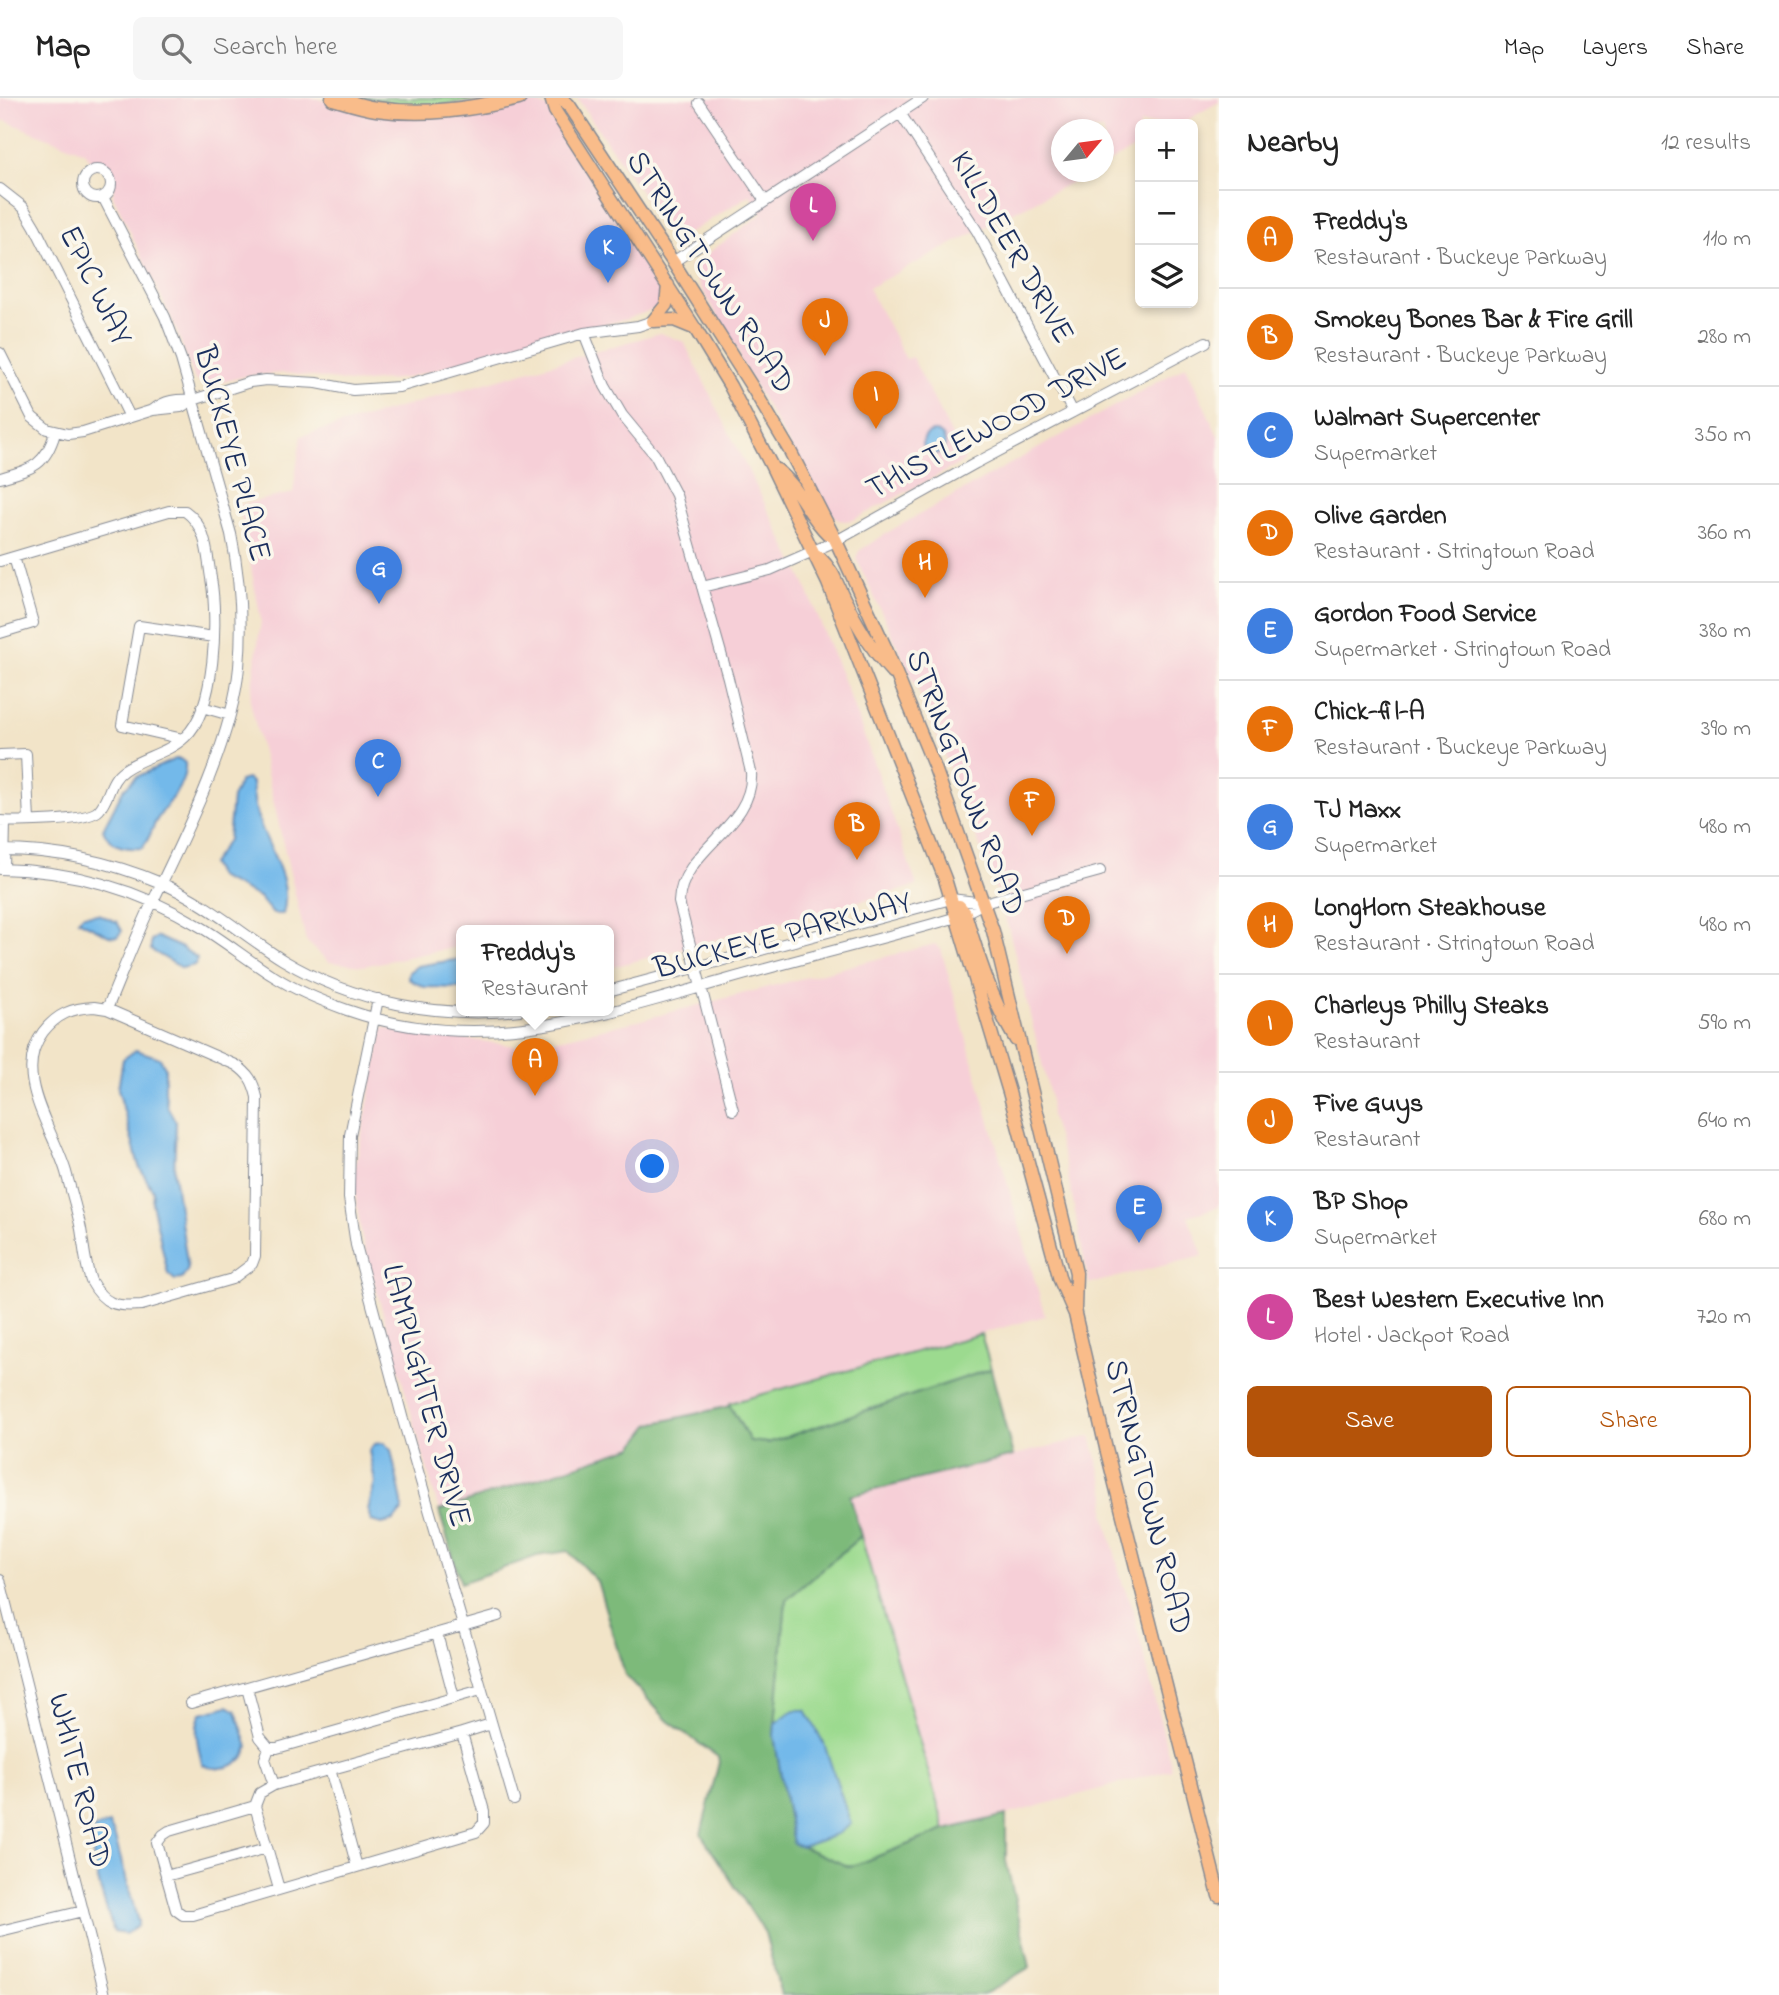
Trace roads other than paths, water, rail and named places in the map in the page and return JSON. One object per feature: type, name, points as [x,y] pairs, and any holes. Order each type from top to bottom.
[{"type":"highway","points":[[333,98],[375,109],[441,112],[519,98]]},
{"type":"main road","name":"STRINGTOWN ROAD","points":[[551,98],[555,111],[730,386],[771,465],[813,552],[868,680],[951,899],[961,915],[1060,1280],[1075,1314],[1219,1896]]},
{"type":"main road","name":"STRINGTOWN ROAD","points":[[561,98],[569,105],[673,261],[754,390],[836,541],[900,680],[984,903],[1076,1273],[1075,1314]]},
{"type":"main road","points":[[594,169],[609,179],[663,262],[673,261]]},
{"type":"main road","points":[[653,321],[666,305],[668,285]]},
{"type":"main road","points":[[653,321],[674,320],[696,330]]},
{"type":"main road","points":[[771,465],[785,475],[804,500],[814,521],[836,541]]},
{"type":"main road","points":[[813,552],[831,568],[846,603],[884,664],[900,680]]},
{"type":"main road","points":[[961,915],[1008,1027],[1023,1052]]},
{"type":"street","points":[[673,261],[923,98]]},
{"type":"street","points":[[699,103],[765,201]]},
{"type":"street","name":"KILLDEER DRIVE","points":[[900,113],[977,231],[1073,412]]},
{"type":"street","name":"EPIC WAY","points":[[0,189],[23,207],[35,227],[130,417]]},
{"type":"street","name":"BUCKEYE PLACE","points":[[103,197],[165,317],[193,400],[232,534],[241,614],[239,668],[230,715],[215,762],[107,1009]]},
{"type":"street","points":[[1,359],[39,425],[55,433],[83,432],[153,410],[162,403],[177,399],[193,400],[250,382],[266,380],[317,383],[353,390],[400,387],[584,333],[638,326],[653,321]]},
{"type":"street","points":[[584,333],[605,386],[622,415],[655,455],[676,495],[748,754],[751,792],[743,806],[687,874],[680,888],[679,902],[733,1110]]},
{"type":"street","name":"THISTLEWOOD DRIVE","points":[[702,587],[770,570],[836,541],[1206,342]]},
{"type":"street","points":[[0,478],[28,470],[41,462],[50,451],[55,433]]},
{"type":"street","points":[[0,561],[169,511],[185,511],[194,518],[205,539],[215,598],[208,687],[198,722],[183,739],[125,769],[112,783],[101,808],[94,815],[84,818],[2,822],[2,869]]},
{"type":"street","points":[[0,633],[33,623],[14,557]]},
{"type":"street","points":[[183,739],[122,725],[139,626],[214,637]]},
{"type":"street","points":[[202,707],[230,715]]},
{"type":"street","points":[[0,755],[26,754],[29,821]]},
{"type":"street","points":[[2,850],[80,859],[162,884],[214,912],[286,961],[321,979],[378,999],[424,1009],[456,1012]]},
{"type":"street","name":"BUCKEYE PARKWAY","points":[[2,869],[77,878],[110,886],[153,902],[204,929],[277,979],[310,995],[373,1018],[441,1030],[515,1031],[590,1016]]},
{"type":"street","name":"BUCKEYE PARKWAY","points":[[614,1010],[961,915],[984,903],[1100,871]]},
{"type":"street","name":"BUCKEYE PARKWAY","points":[[614,989],[951,899],[984,903]]},
{"type":"street","name":"LAMPLIGHTER DRIVE","points":[[378,999],[350,1135],[349,1198],[353,1222],[376,1322],[514,1800]]},
{"type":"street","points":[[79,1008],[107,1009],[236,1065],[249,1074],[257,1097],[255,1256],[252,1264],[232,1279],[142,1305],[111,1304],[96,1290],[86,1267],[81,1230],[65,1168],[34,1089],[30,1071],[30,1059],[35,1044],[52,1022],[65,1012],[79,1008]]},
{"type":"street","name":"WHITE ROAD","points":[[0,1580],[104,1995]]},
{"type":"street","points":[[191,1703],[498,1616]]},
{"type":"street","points":[[437,1634],[454,1697]]},
{"type":"street","points":[[247,1688],[260,1737],[270,1748],[481,1690]]},
{"type":"street","points":[[279,1889],[255,1806],[260,1793],[274,1785],[491,1724]]},
{"type":"street","points":[[255,1806],[169,1831],[157,1843],[176,1910],[183,1915],[193,1915],[476,1832],[484,1823],[484,1811],[461,1732]]},
{"type":"street","points":[[270,1748],[265,1759],[274,1785]]},
{"type":"street","points":[[330,1769],[357,1867]]},
{"type":"street","points":[[166,1876],[267,1848]]},
{"type":"street","points":[[0,1931],[83,1911]]},
{"type":"water","points":[[934,432],[942,435],[945,443],[942,451],[934,454],[926,451],[923,443],[926,435]]},
{"type":"water","points":[[175,759],[185,763],[183,780],[142,848],[119,846],[110,840],[103,829],[123,790],[136,777]]},
{"type":"water","points":[[247,779],[252,783],[257,815],[283,880],[283,914],[273,914],[259,897],[218,877],[211,864],[228,840],[232,798],[240,781]]},
{"type":"water","points":[[98,914],[117,922],[122,931],[117,937],[109,936],[78,920],[83,915]]},
{"type":"water","points":[[157,937],[197,958],[195,965],[182,968],[151,950],[151,940]]},
{"type":"water","points":[[456,960],[456,988],[424,987],[408,979],[409,972],[417,966]]},
{"type":"water","points":[[136,1050],[160,1058],[165,1067],[167,1106],[176,1122],[174,1174],[188,1269],[182,1279],[175,1280],[168,1274],[152,1203],[153,1191],[139,1166],[118,1089],[123,1059]]},
{"type":"water","points":[[384,1443],[391,1450],[402,1511],[393,1521],[382,1524],[371,1521],[368,1510],[375,1482],[369,1451],[374,1444]]},
{"type":"water","points":[[228,1706],[236,1711],[248,1747],[244,1757],[234,1765],[212,1768],[202,1764],[197,1732],[199,1719],[201,1713]]},
{"type":"water","points":[[794,1710],[806,1710],[824,1744],[851,1824],[836,1835],[801,1847],[793,1844],[774,1736],[775,1723]]},
{"type":"water","points":[[109,1824],[138,1922],[138,1926],[125,1934],[114,1932],[94,1864],[92,1837],[95,1828]]},
{"type":"place","name":"Best Western Executive Inn","points":[[813,241]]},
{"type":"place","name":"BP Shop","points":[[608,283]]},
{"type":"place","name":"Five Guys","points":[[825,356]]},
{"type":"place","name":"Charleys Philly Steaks","points":[[876,429]]},
{"type":"place","name":"LongHorn Steakhouse","points":[[925,598]]},
{"type":"place","name":"TJ Maxx","points":[[379,604]]},
{"type":"place","name":"Walmart Supercenter","points":[[378,797]]},
{"type":"place","name":"Chick-fil-A","points":[[1032,836]]},
{"type":"place","name":"Smokey Bones Bar & Fire Grill","points":[[857,860]]},
{"type":"place","name":"Olive Garden","points":[[1067,954]]},
{"type":"place","name":"Freddy's","points":[[535,1096]]},
{"type":"place","name":"Gordon Food Service","points":[[1139,1243]]}]
